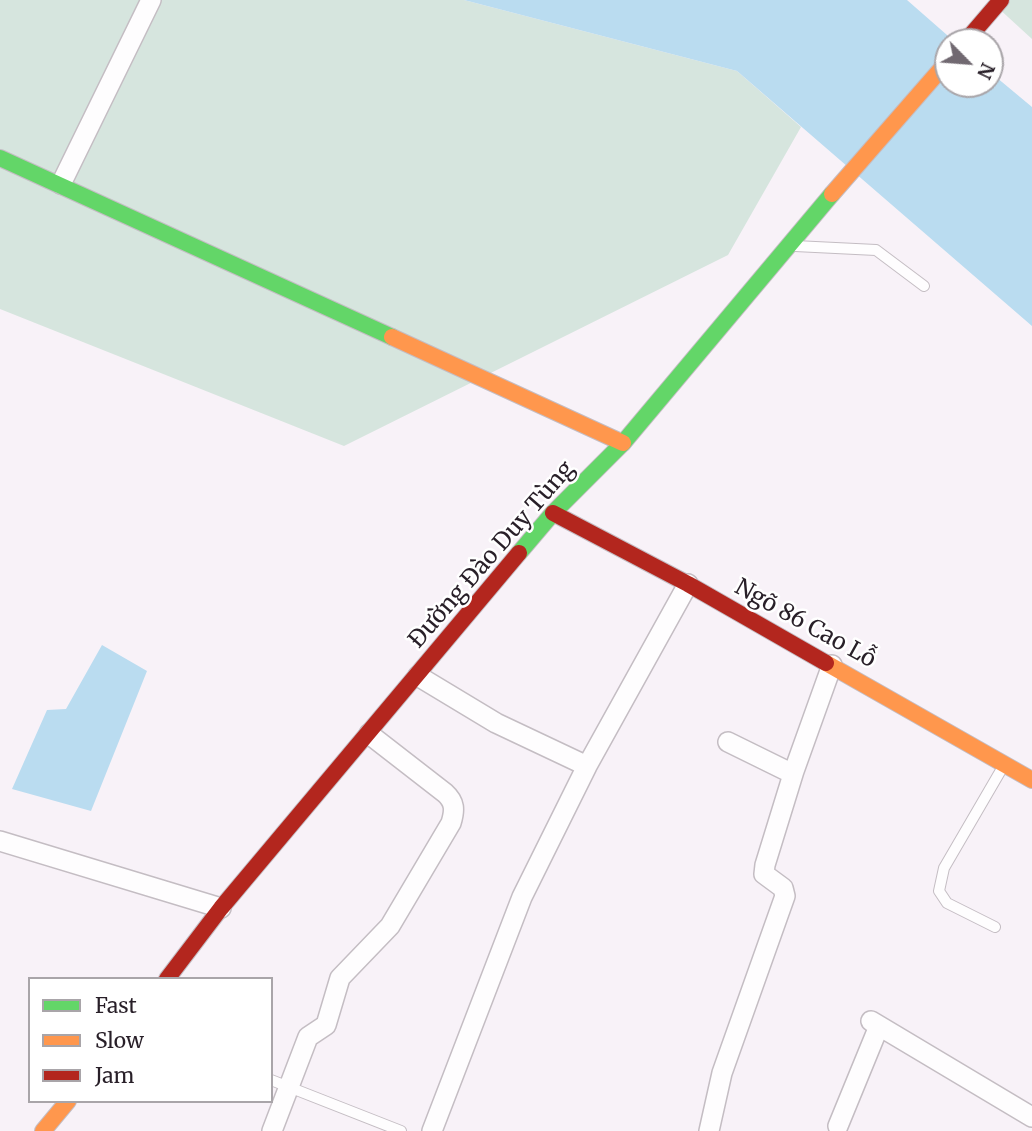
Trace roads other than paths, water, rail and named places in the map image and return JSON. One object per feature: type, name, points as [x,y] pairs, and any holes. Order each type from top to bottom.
[{"type":"street","points":[[61,184],[151,0]]},
{"type":"street","points":[[977,28],[999,3]]},
{"type":"street","name":"Đường Đào Duy Tùng","points":[[169,977],[221,908],[553,513],[623,443],[934,77]]},
{"type":"street","points":[[0,158],[623,443]]},
{"type":"street","name":"Ngõ 86 Cao Lỗ","points":[[553,513],[688,584],[1032,780]]},
{"type":"street","points":[[432,1131],[522,897],[587,766],[688,584]]},
{"type":"street","points":[[709,1131],[722,1073],[785,896],[783,888],[764,874],[765,865],[794,771],[832,665]]},
{"type":"street","points":[[418,676],[496,723],[587,766]]},
{"type":"street","points":[[272,1131],[280,1083],[308,1037],[326,1025],[340,978],[390,926],[451,823],[454,811],[452,800],[369,734]]},
{"type":"street","points":[[728,742],[789,772],[794,771]]},
{"type":"street","points":[[0,841],[221,908]]},
{"type":"street","points":[[838,1126],[875,1023],[1032,1117]]},
{"type":"street","points":[[43,1131],[66,1103]]},
{"type":"lane","points":[[788,246],[876,250],[924,286]]},
{"type":"lane","points":[[995,927],[947,903],[939,891],[944,868],[1004,764]]},
{"type":"lane","points":[[280,1083],[401,1131]]},
{"type":"water","points":[[464,0],[907,0],[939,28],[934,28],[934,98],[1004,98],[1004,84],[1032,107],[1032,326],[737,71]]},
{"type":"water","points":[[102,645],[147,671],[91,811],[12,789],[47,710],[66,709]]}]
